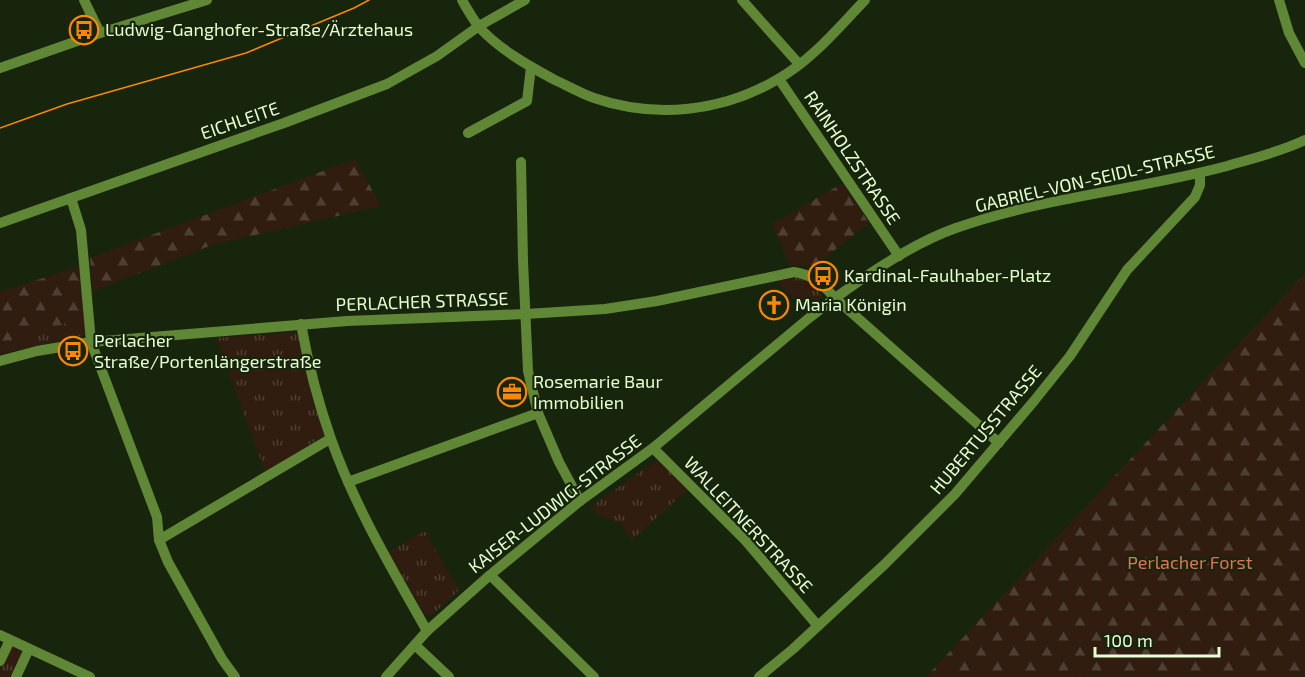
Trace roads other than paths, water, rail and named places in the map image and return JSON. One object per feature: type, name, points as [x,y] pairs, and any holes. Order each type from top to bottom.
[{"type":"street","points":[[84,0],[99,33]]},
{"type":"street","points":[[0,68],[99,33],[207,0]]},
{"type":"street","points":[[462,0],[479,26],[505,51],[531,67],[593,98],[621,106],[650,110],[707,107],[735,99],[779,79],[817,50],[866,0]]},
{"type":"street","name":"EICHLEITE","points":[[0,224],[387,84],[438,57],[479,26],[525,0]]},
{"type":"street","points":[[742,0],[799,64]]},
{"type":"street","points":[[1279,0],[1289,33],[1305,63]]},
{"type":"street","points":[[468,133],[527,101],[531,67]]},
{"type":"street","name":"RAINHOLZSTRASSE","points":[[779,79],[898,256]]},
{"type":"street","name":"GABRIEL-VON-SEIDL-STRASSE","points":[[835,298],[898,256],[955,228],[1003,214],[1200,174],[1273,154],[1305,140]]},
{"type":"street","points":[[521,162],[528,371],[538,413],[559,462],[580,501]]},
{"type":"street","name":"HUBERTUSSTRASSE","points":[[759,677],[885,564],[955,494],[1070,356],[1127,270],[1195,197],[1200,185],[1200,174]]},
{"type":"street","points":[[71,198],[81,230],[91,342],[158,517],[159,540],[168,562],[234,677]]},
{"type":"street","name":"PERLACHER STRASSE","points":[[0,361],[37,351],[91,342],[301,324],[605,309],[657,301],[794,272],[819,280],[835,298],[999,443]]},
{"type":"street","name":"KAISER-LUDWIG-STRASSE","points":[[386,677],[427,631],[490,575],[580,501],[652,448],[835,298]]},
{"type":"street","points":[[301,324],[308,360],[330,439],[384,556],[427,631]]},
{"type":"street","points":[[348,482],[538,413]]},
{"type":"street","points":[[159,540],[330,439]]},
{"type":"street","name":"WALLEITNERSTRASSE","points":[[652,448],[745,540],[818,626]]},
{"type":"street","points":[[490,575],[594,677]]},
{"type":"street","points":[[0,661],[5,638],[90,677]]},
{"type":"street","points":[[415,645],[449,677]]},
{"type":"street","points":[[16,677],[29,649]]},
{"type":"tram line","points":[[0,128],[67,104],[246,53],[369,0]]},
{"type":"place","name":"Ludwig-Ganghofer-Straße/Ärztehaus","points":[[84,30]]},
{"type":"place","name":"Kardinal-Faulhaber-Platz","points":[[823,276]]},
{"type":"place","name":"Maria Königin","points":[[774,305]]},
{"type":"place","name":"Perlacher Straße/Portenlängerstraße","points":[[73,351]]},
{"type":"place","name":"Rosemarie Baur Immobilien","points":[[512,392]]},
{"type":"park label","name":"Perlacher Forst","points":[[1190,563]]}]
